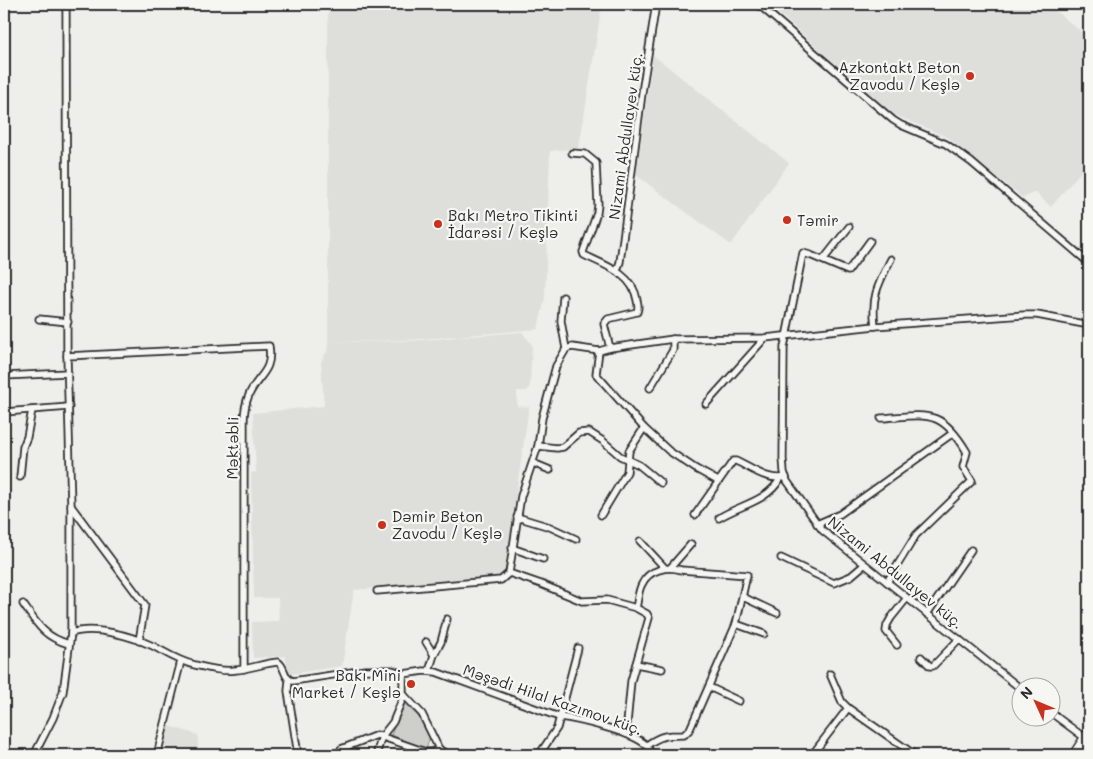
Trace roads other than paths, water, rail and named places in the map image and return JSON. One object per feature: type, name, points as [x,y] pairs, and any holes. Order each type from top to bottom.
[{"type":"main road","points":[[1076,755],[1085,739]]},
{"type":"street","points":[[34,755],[53,718],[63,692],[71,633],[71,506],[67,356],[66,4]]},
{"type":"street","name":"Nizami Abdullayev küç.","points":[[617,272],[620,262],[643,86],[656,4]]},
{"type":"street","points":[[758,4],[893,120],[946,144],[971,162],[1089,264]]},
{"type":"street","points":[[572,154],[585,154],[596,163],[597,214],[583,252],[584,255],[617,272],[630,282],[636,290],[639,309],[634,314],[608,318],[605,321],[604,324],[610,348]]},
{"type":"street","points":[[849,227],[823,260],[848,271],[870,241]]},
{"type":"street","name":"Nizami Abdullayev küç.","points":[[823,260],[803,253],[786,336],[783,361],[783,478],[817,524],[830,536],[1010,680]]},
{"type":"street","points":[[875,326],[872,308],[874,296],[891,259]]},
{"type":"street","points":[[377,591],[501,580],[509,573],[524,485],[538,446],[542,418],[556,366],[566,349],[561,321],[563,297]]},
{"type":"street","points":[[566,349],[572,347],[600,351],[673,339],[765,338],[875,326],[1024,315],[1037,315],[1089,324]]},
{"type":"street","points":[[39,319],[68,322]]},
{"type":"street","points":[[706,404],[765,338]]},
{"type":"street","points":[[650,388],[673,350],[673,339]]},
{"type":"street","name":"Məktəbli","points":[[67,356],[269,346],[270,360],[267,368],[254,384],[248,396],[244,422],[244,669]]},
{"type":"street","points":[[600,351],[596,374],[644,428],[681,460],[718,480]]},
{"type":"street","points":[[4,376],[68,373]]},
{"type":"street","points":[[4,412],[69,407]]},
{"type":"street","points":[[20,477],[23,447],[32,410]]},
{"type":"street","points":[[881,418],[924,415],[932,416],[945,424],[967,452],[962,467],[972,481],[916,535],[887,582]]},
{"type":"street","points":[[601,515],[627,472],[629,451],[644,428]]},
{"type":"street","points":[[538,446],[563,447],[579,433],[589,432],[620,456],[639,465],[661,483]]},
{"type":"street","points":[[817,524],[840,514],[953,433]]},
{"type":"street","points":[[695,515],[734,460],[771,478],[783,478]]},
{"type":"street","points":[[533,462],[550,470]]},
{"type":"street","points":[[719,518],[730,511],[759,499],[771,491],[783,478]]},
{"type":"street","points":[[71,506],[145,605],[139,641]]},
{"type":"street","points":[[517,518],[550,527],[576,539]]},
{"type":"street","points":[[640,540],[668,568]]},
{"type":"street","points":[[668,568],[691,544]]},
{"type":"street","points":[[512,548],[543,559]]},
{"type":"street","points":[[927,614],[971,550]]},
{"type":"street","points":[[781,558],[834,583],[851,576],[864,565]]},
{"type":"street","points":[[636,608],[642,583],[654,572],[668,568],[747,575],[736,624],[690,730],[687,733],[658,737],[647,745]]},
{"type":"street","points":[[509,573],[582,601],[608,600],[636,608],[647,614],[649,618],[629,694],[626,734]]},
{"type":"street","points":[[743,597],[777,613]]},
{"type":"street","points":[[897,645],[886,631],[887,625],[907,598]]},
{"type":"street","points":[[23,604],[44,633],[56,641],[69,644]]},
{"type":"street","points":[[430,671],[447,619]]},
{"type":"street","points":[[736,624],[764,634]]},
{"type":"street","points":[[71,633],[88,629],[98,630],[139,641],[193,665],[223,670],[244,669],[278,662],[284,668],[289,680],[288,691],[298,755]]},
{"type":"street","points":[[921,657],[930,666],[933,666],[960,639]]},
{"type":"street","points":[[426,642],[434,655]]},
{"type":"street","points":[[539,755],[556,728],[578,648]]},
{"type":"street","points":[[157,755],[181,661]]},
{"type":"street","points":[[636,664],[662,669]]},
{"type":"street","name":"Məşədi Hilal Kazımov küç.","points":[[289,680],[293,681],[365,670],[392,670],[403,674],[436,672],[559,718],[573,718],[626,734],[647,745],[651,755]]},
{"type":"street","points":[[376,755],[382,736],[393,722],[404,695],[403,674]]},
{"type":"street","points":[[830,674],[842,702],[848,708],[915,755]]},
{"type":"street","points":[[709,687],[739,701]]},
{"type":"street","points":[[404,695],[422,714],[439,749],[448,755]]},
{"type":"street","points":[[812,755],[848,708]]},
{"type":"street","points":[[1060,720],[1085,739]]},
{"type":"street","points":[[340,749],[355,745],[372,736],[382,736],[426,752],[439,749]]},
{"type":"place","name":"Azkontakt Beton Zavodu / Keşlə","points":[[970,76]]},
{"type":"place","name":"Təmir","points":[[787,220]]},
{"type":"place","name":"Bakı Metro Tikinti İdarəsi / Keşlə","points":[[438,224]]},
{"type":"place","name":"Dəmir Beton Zavodu / Keşlə","points":[[382,525]]},
{"type":"place","name":"Bakı Mini Market / Keşlə","points":[[411,684]]}]
